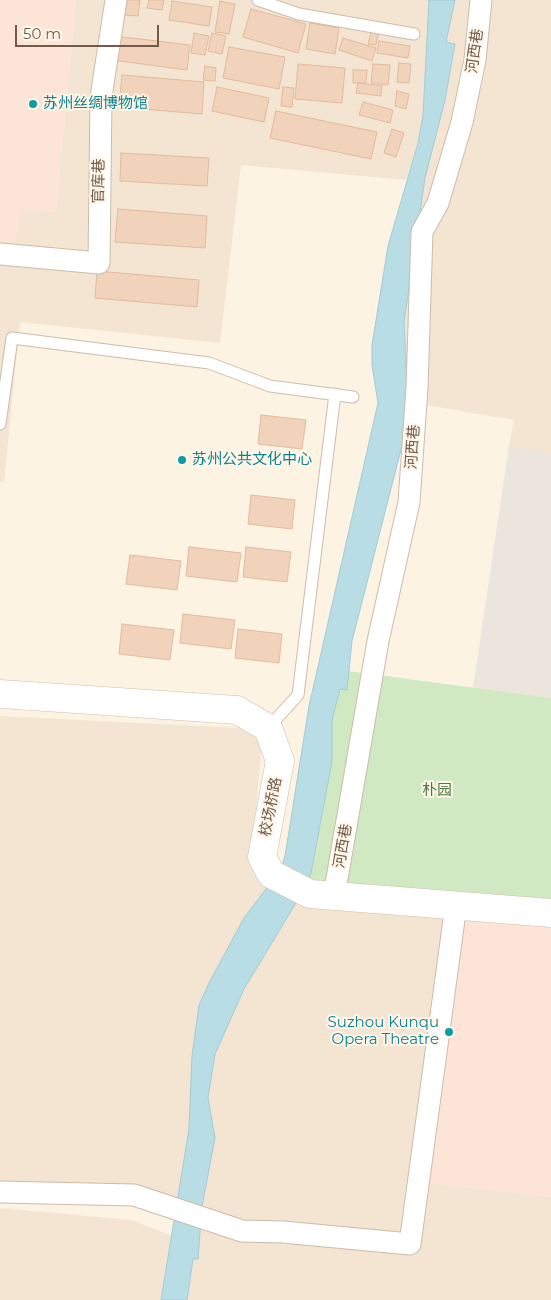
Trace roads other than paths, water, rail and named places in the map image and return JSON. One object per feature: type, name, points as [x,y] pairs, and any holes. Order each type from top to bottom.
[{"type":"street","name":"官库巷","points":[[0,254],[99,263],[101,97],[116,0]]},
{"type":"street","name":"河西巷","points":[[322,895],[409,502],[417,388],[422,232],[438,203],[462,122],[475,60],[481,0]]},
{"type":"street","points":[[0,694],[237,710],[268,728]]},
{"type":"street","name":"校场桥路","points":[[268,728],[280,762],[262,857],[271,874],[322,895],[551,913]]},
{"type":"street","points":[[0,1192],[134,1195],[242,1232],[284,1232],[410,1244],[456,905]]},
{"type":"lane","points":[[258,0],[300,14],[414,34]]},
{"type":"lane","points":[[0,424],[12,338],[210,363],[270,386],[354,397]]},
{"type":"lane","points":[[268,728],[298,695],[335,394]]},
{"type":"water","points":[[429,0],[455,0],[446,42],[455,44],[445,100],[425,178],[404,322],[408,402],[405,434],[352,641],[347,690],[340,689],[332,720],[332,761],[311,873],[305,888],[244,989],[215,1054],[208,1098],[215,1138],[202,1206],[198,1259],[193,1259],[187,1300],[161,1300],[189,1129],[192,1056],[199,1005],[244,918],[281,869],[285,856],[309,706],[378,403],[372,365],[372,345],[388,246],[418,143],[423,115]]},
{"type":"place","name":"苏州丝绸博物馆","points":[[33,104]]},
{"type":"place","name":"苏州公共文化中心","points":[[182,460]]},
{"type":"place","name":"Suzhou Kunqu Opera Theatre","points":[[449,1032]]},
{"type":"park label","name":"朴园","points":[[437,791]]}]
